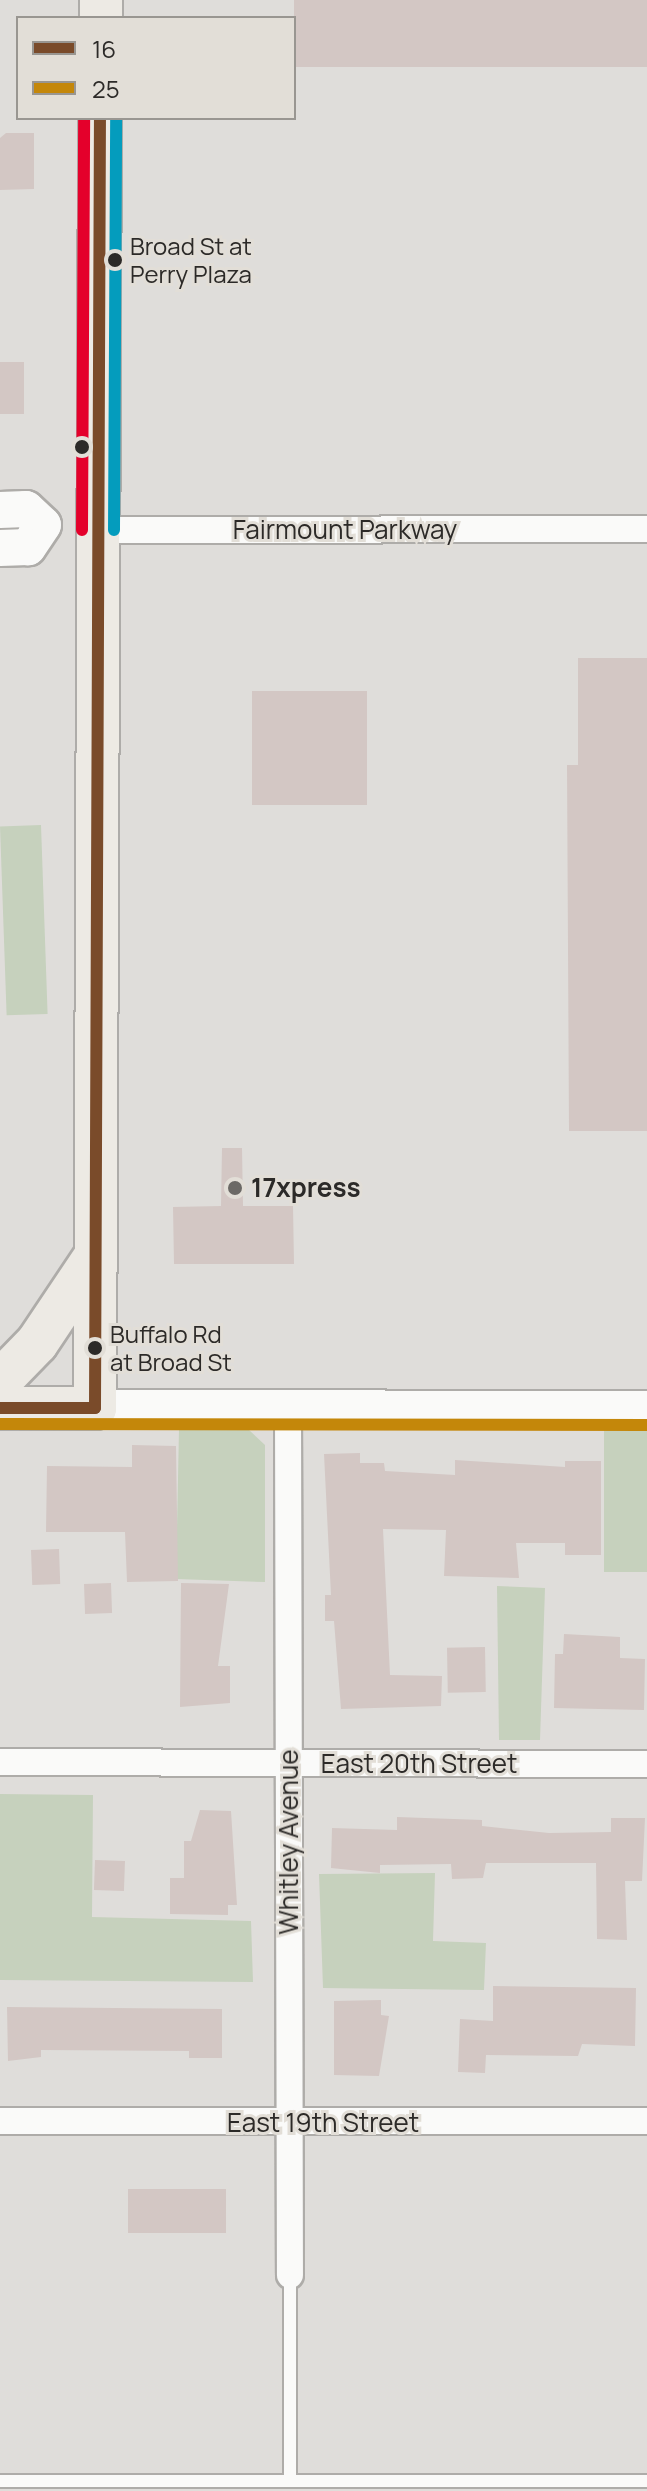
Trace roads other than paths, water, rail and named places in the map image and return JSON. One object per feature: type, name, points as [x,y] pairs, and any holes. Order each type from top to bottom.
[{"type":"main road","points":[[95,1408],[100,120]]},
{"type":"main road","name":"Fairmount Parkway","points":[[0,510],[26,509],[43,525],[98,530]]},
{"type":"main road","points":[[0,548],[28,547],[43,525]]},
{"type":"main road","points":[[0,1381],[37,1343],[96,1255]]},
{"type":"main road","points":[[0,1408],[647,1409]]},
{"type":"street","name":"Fairmount Parkway","points":[[98,530],[647,529]]},
{"type":"street","name":"Whitley Avenue","points":[[288,1409],[290,2275]]},
{"type":"street","name":"East 20th Street","points":[[0,1762],[647,1764]]},
{"type":"street","name":"East 19th Street","points":[[0,2121],[647,2121]]},
{"type":"lane","points":[[290,2275],[290,2478]]},
{"type":"lane","points":[[0,2481],[290,2478],[647,2481]]},
{"type":"place","name":"Broad St at Perry Plaza","points":[[115,260]]},
{"type":"place","name":"17xpress","points":[[235,1188]]},
{"type":"place","name":"Buffalo Rd at Broad St","points":[[95,1348]]}]
